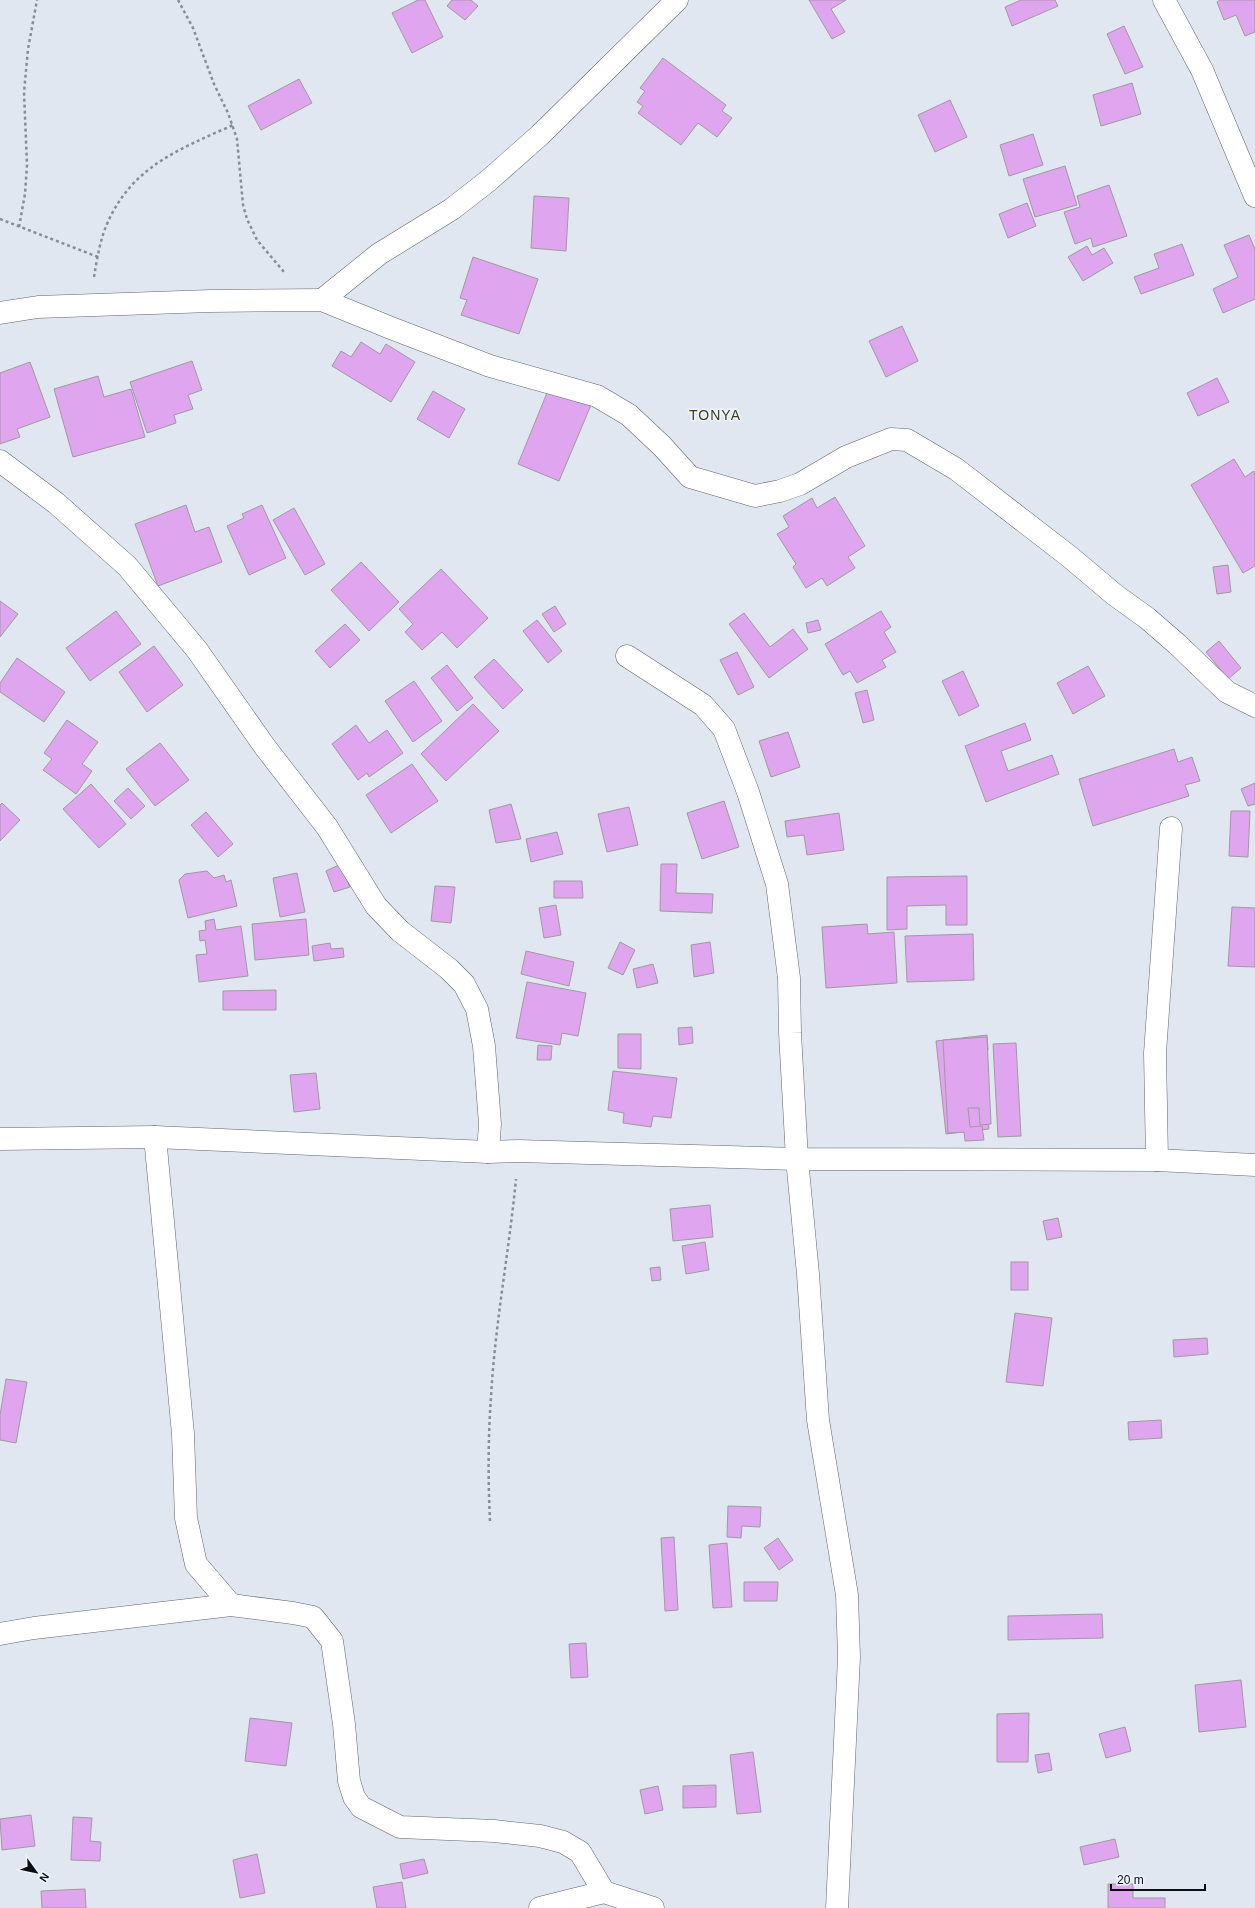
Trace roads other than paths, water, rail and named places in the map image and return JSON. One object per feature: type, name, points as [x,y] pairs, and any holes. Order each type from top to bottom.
[{"type":"street","points":[[315,300],[379,254],[452,209],[488,181],[551,125],[677,0]]},
{"type":"street","points":[[1164,0],[1202,70],[1255,196]]},
{"type":"street","points":[[0,313],[38,307],[210,301],[315,300],[490,366],[597,396],[629,415],[662,446],[690,477],[755,496],[780,491],[800,484],[846,457],[891,438],[907,440],[956,469],[1070,557],[1115,595],[1147,618],[1177,644],[1227,692],[1255,706]]},
{"type":"street","points":[[0,461],[56,503],[127,566],[197,650],[265,747],[327,827],[376,906],[400,931],[449,969],[464,984],[477,1009],[484,1046],[490,1124],[488,1152]]},
{"type":"street","points":[[627,656],[703,705],[724,729],[748,792],[777,884],[789,978],[790,1033],[797,1159],[808,1274],[818,1420],[847,1595],[848,1673],[837,1908]]},
{"type":"street","points":[[1157,1160],[1155,1053],[1171,828]]},
{"type":"street","points":[[155,1137],[183,1427],[186,1518],[196,1564],[231,1605]]},
{"type":"street","points":[[0,1139],[155,1137],[488,1152],[518,1151],[797,1159],[1157,1160],[1255,1165]]},
{"type":"street","points":[[0,1634],[34,1628],[231,1605],[313,1617],[332,1641],[344,1724],[349,1781],[354,1797],[361,1807],[400,1827],[494,1831],[540,1836],[563,1842],[580,1852],[604,1892]]},
{"type":"street","points":[[540,1908],[604,1892],[653,1908]]},
{"type":"district","name":"TONYA","points":[[715,415]]}]
